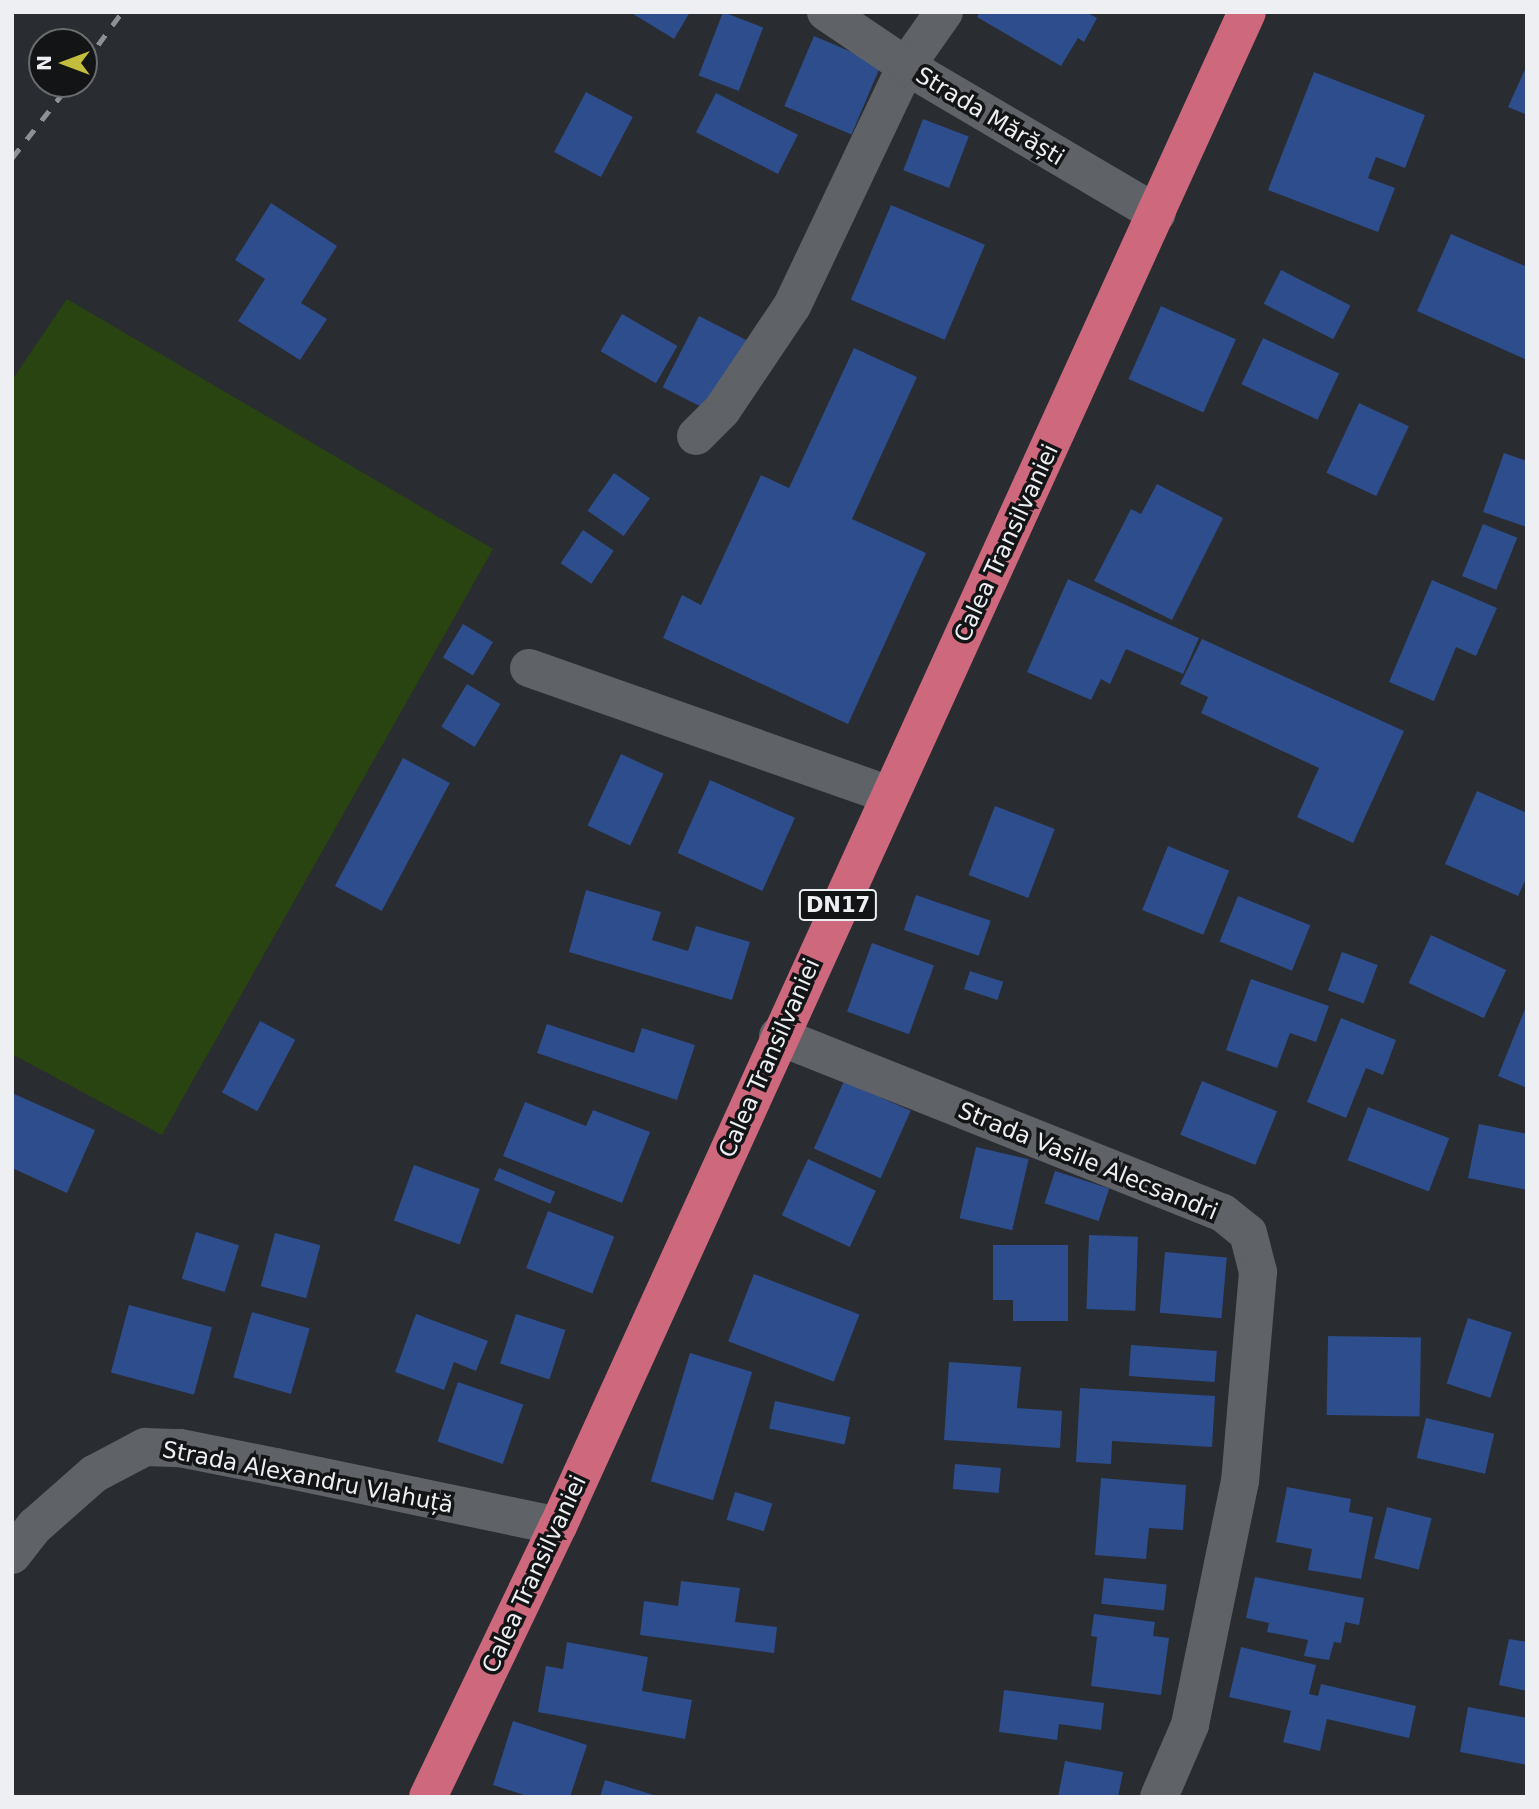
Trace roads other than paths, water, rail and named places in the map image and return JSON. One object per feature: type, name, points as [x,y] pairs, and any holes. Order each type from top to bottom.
[{"type":"highway","name":"Calea Transilvaniei","points":[[428,1797],[558,1526],[778,1036],[1157,214],[1247,12]]},
{"type":"street","name":"Strada Mărăști","points":[[827,12],[906,66],[1157,214]]},
{"type":"street","points":[[696,436],[729,401],[792,306],[906,66],[944,12]]},
{"type":"street","points":[[529,668],[888,795]]},
{"type":"street","name":"Strada Vasile Alecsandri","points":[[778,1036],[1223,1213],[1248,1233],[1258,1272],[1240,1481],[1190,1725],[1159,1797]]},
{"type":"street","name":"Strada Alexandru Vlahuță","points":[[12,1555],[35,1526],[94,1474],[145,1447],[240,1460],[558,1526]]},
{"type":"railway","points":[[98,45],[122,12]]},
{"type":"railway","points":[[12,158],[59,98]]}]
